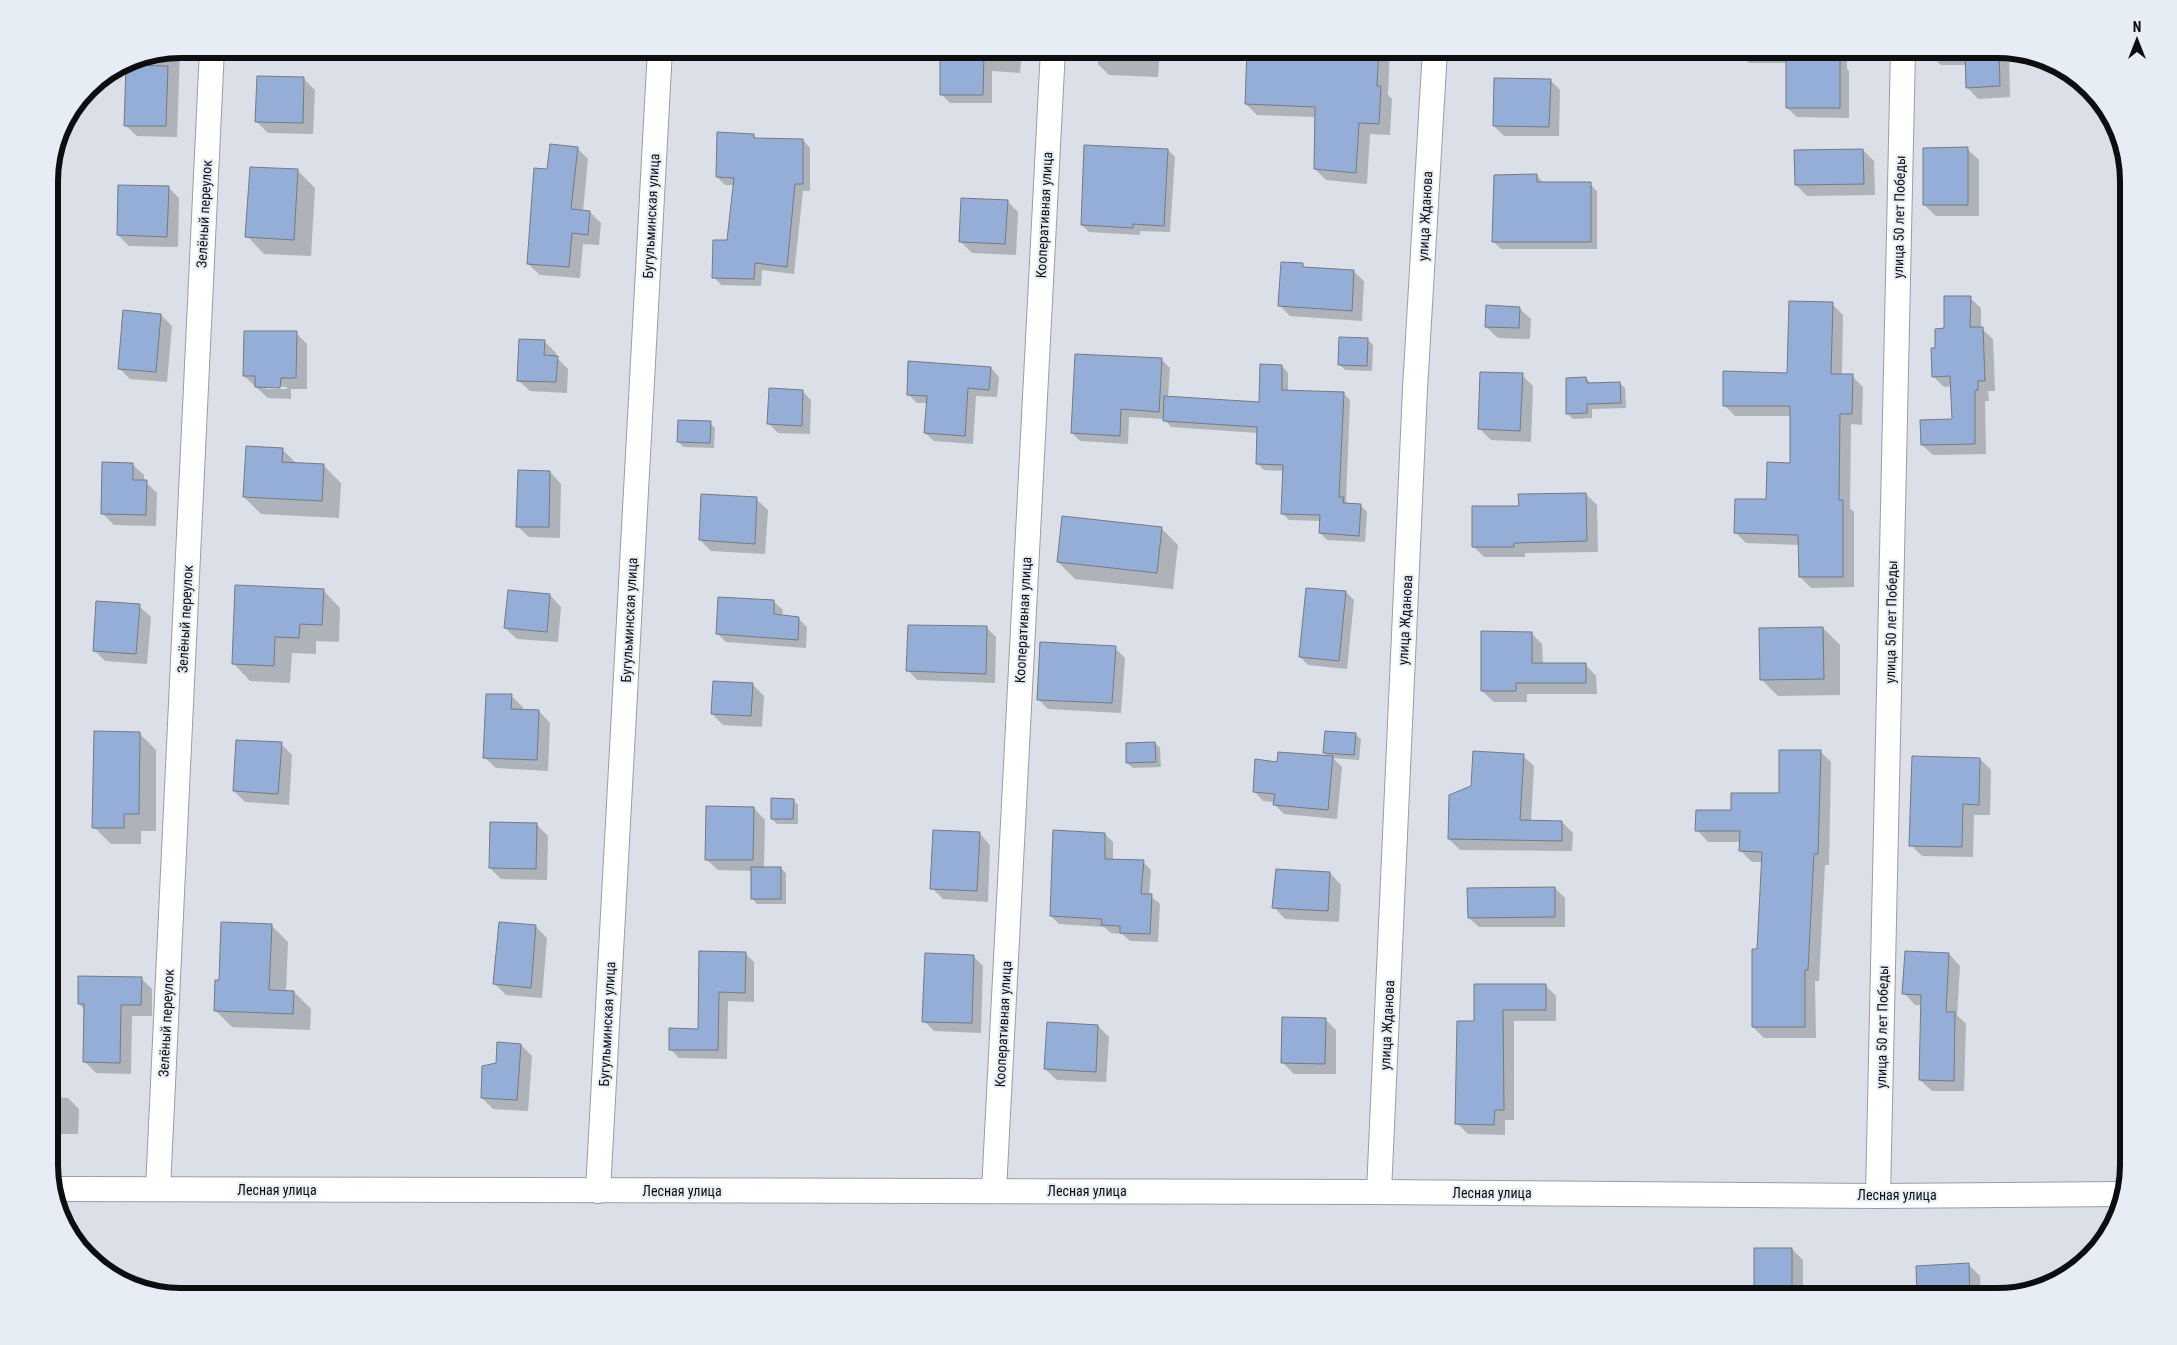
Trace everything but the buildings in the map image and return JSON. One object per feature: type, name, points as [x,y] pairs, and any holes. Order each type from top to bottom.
[{"type":"street","name":"Зелёный переулок","points":[[158,1189],[212,58]]},
{"type":"street","name":"Бугульминская улица","points":[[598,1191],[660,58]]},
{"type":"street","name":"Кооперативная улица","points":[[994,1191],[1052,58]]},
{"type":"street","name":"улица Жданова","points":[[1379,1192],[1414,409],[1434,58]]},
{"type":"street","name":"улица 50 лет Победы","points":[[1878,1196],[1903,58]]},
{"type":"street","name":"Лесная улица","points":[[60,1188],[1379,1192],[1878,1196],[2115,1194]]}]
